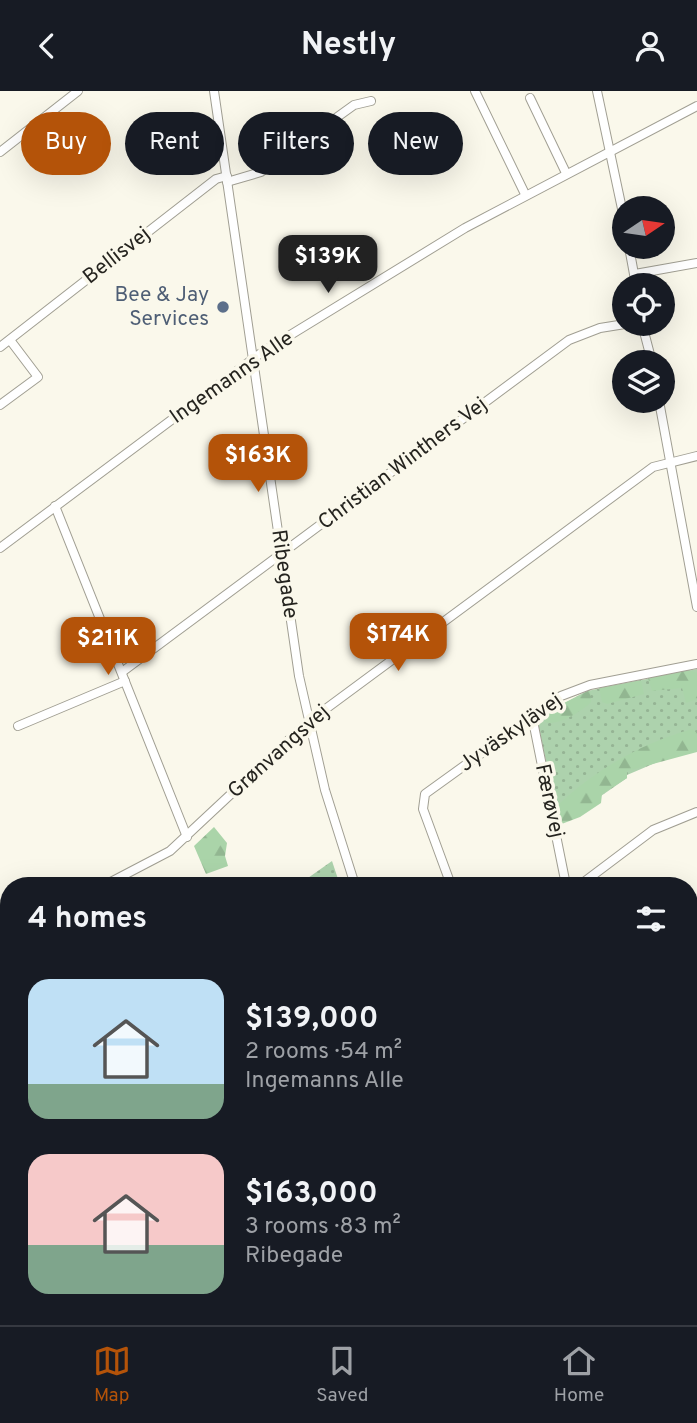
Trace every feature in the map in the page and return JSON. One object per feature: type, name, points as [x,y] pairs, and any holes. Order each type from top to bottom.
[{"type":"street","points":[[0,152],[78,91]]},
{"type":"street","name":"Ribegade","points":[[214,91],[308,722],[330,809],[352,877]]},
{"type":"street","points":[[475,91],[525,194]]},
{"type":"street","points":[[597,91],[619,196]]},
{"type":"street","points":[[530,98],[566,173]]},
{"type":"street","name":"Bellisvej","points":[[0,347],[216,179],[261,172],[354,105],[371,101]]},
{"type":"street","name":"Ingemanns Alle","points":[[0,548],[253,360],[466,227],[697,106]]},
{"type":"street","points":[[641,273],[697,263]]},
{"type":"street","name":"Christian Winthers Vej","points":[[18,726],[124,676],[281,554],[569,340],[612,328]]},
{"type":"street","points":[[0,405],[38,377],[10,339]]},
{"type":"street","points":[[661,413],[697,606]]},
{"type":"street","name":"Grønvangsvej","points":[[120,877],[170,851],[308,722],[653,467],[697,456]]},
{"type":"street","points":[[55,506],[187,837]]},
{"type":"street","name":"Jyväskylävej","points":[[448,877],[424,809],[425,795],[561,696],[590,685],[697,664]]},
{"type":"street","name":"Færøvej","points":[[532,716],[564,877]]},
{"type":"street","points":[[591,877],[653,830],[697,812]]},
{"type":"green space","points":[[697,669],[697,750],[674,755],[627,775],[627,778],[559,825],[537,718],[587,691]]},
{"type":"green space","points":[[689,670],[697,673],[697,699],[686,703],[682,688],[652,691],[648,678]]},
{"type":"green space","points":[[641,680],[644,694],[607,704],[602,702],[599,688]]},
{"type":"green space","points":[[590,690],[591,702],[582,710],[556,722],[545,722],[542,714]]},
{"type":"green space","points":[[692,729],[697,733],[697,752],[627,771],[627,778],[602,794],[601,803],[580,817],[559,825],[558,805],[603,769],[638,750]]},
{"type":"green space","points":[[214,827],[227,843],[225,856],[228,866],[206,874],[194,846]]},
{"type":"green space","points":[[332,861],[337,877],[309,877]]},
{"type":"place","name":"Bee & Jay Services","points":[[223,307]]}]
